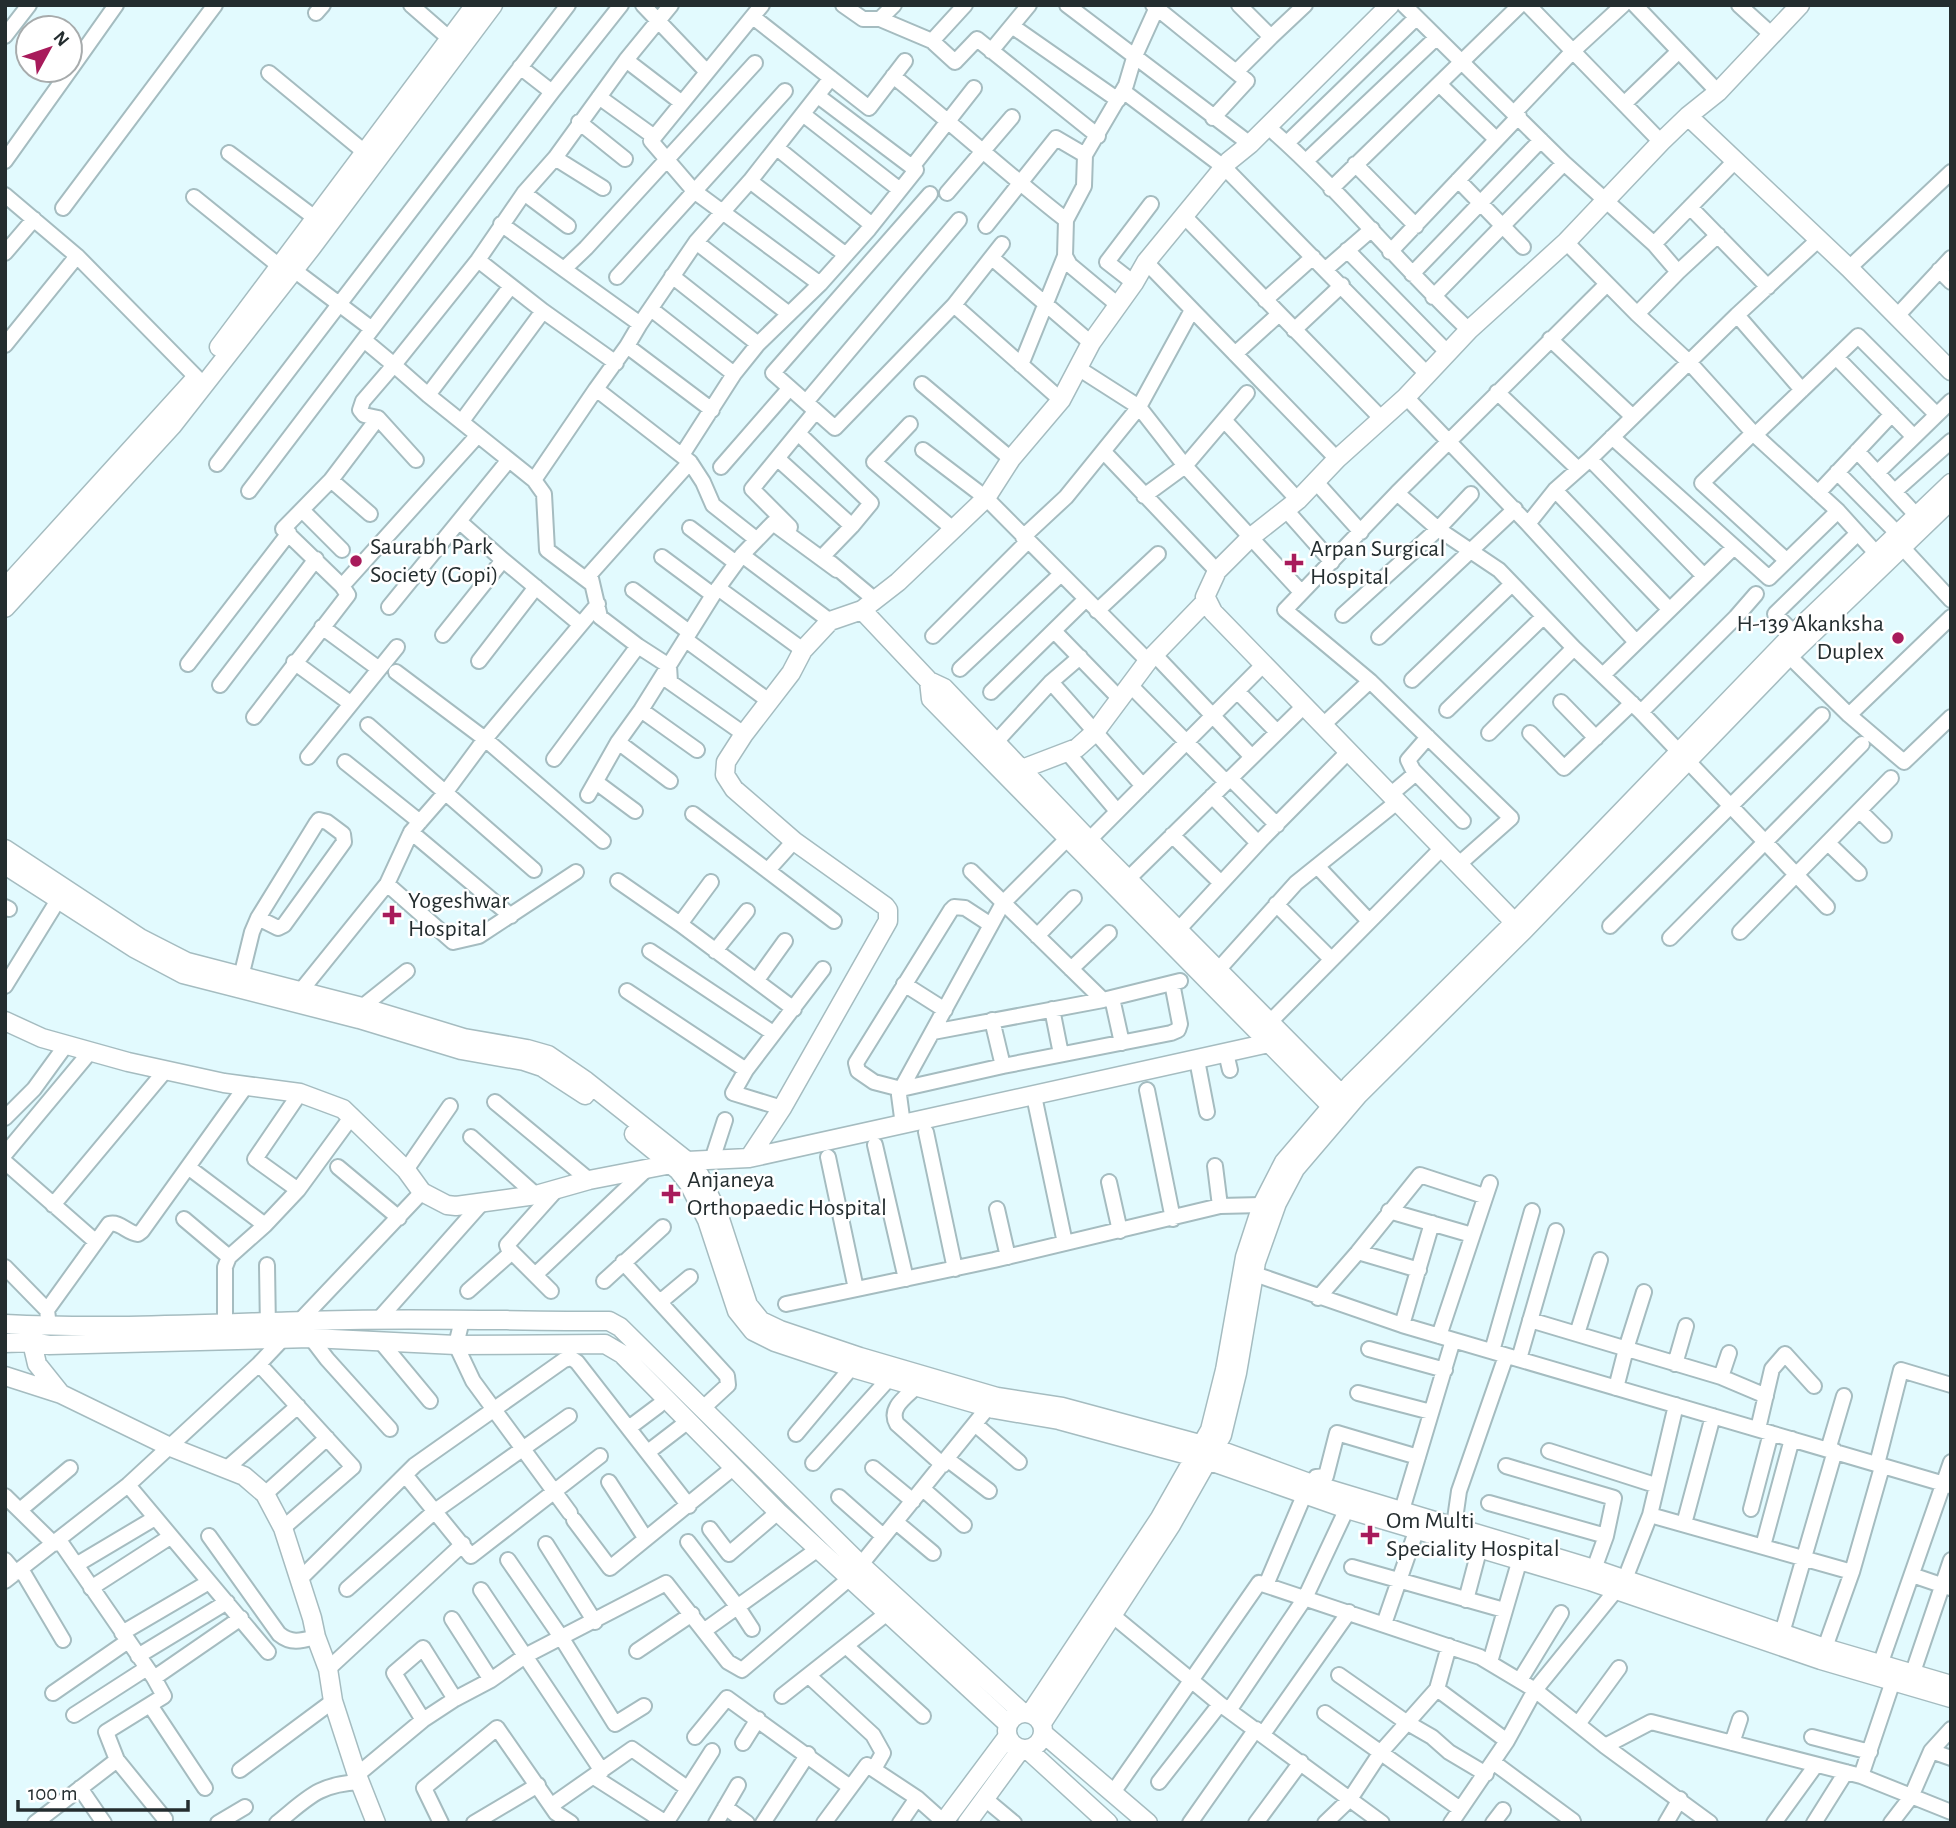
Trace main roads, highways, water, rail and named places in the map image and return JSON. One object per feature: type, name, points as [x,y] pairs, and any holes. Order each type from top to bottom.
[{"type":"place","name":"Saurabh Park Society (Gopi)","points":[[356,561]]},
{"type":"place","name":"Arpan Surgical Hospital","points":[[1294,563]]},
{"type":"place","name":"H-139 Akanksha Duplex","points":[[1898,638]]},
{"type":"place","name":"Yogeshwar Hospital","points":[[392,915]]},
{"type":"place","name":"Anjaneya Orthopaedic Hospital","points":[[671,1194]]},
{"type":"place","name":"Om Multi Speciality Hospital","points":[[1370,1535]]}]
